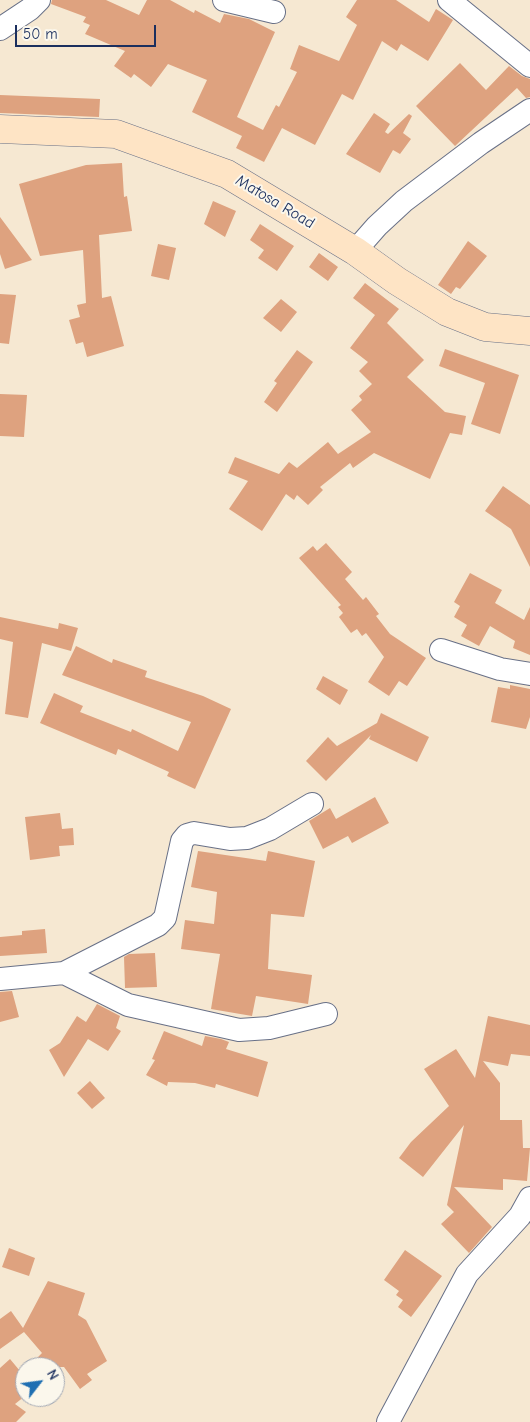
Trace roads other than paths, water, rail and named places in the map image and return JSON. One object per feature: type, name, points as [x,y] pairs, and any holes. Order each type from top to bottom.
[{"type":"street","points":[[0,29],[30,9],[39,0]]},
{"type":"street","points":[[224,0],[274,12]]},
{"type":"street","points":[[449,0],[530,66]]},
{"type":"street","points":[[356,251],[377,226],[404,201],[530,110]]},
{"type":"street","name":"Matosa Road","points":[[0,129],[116,134],[228,174],[356,251],[397,282],[448,312],[485,327],[530,331]]},
{"type":"street","points":[[441,650],[500,668],[530,674]]},
{"type":"street","points":[[0,979],[64,973],[158,925],[164,918],[182,841],[187,835],[194,833],[230,839],[247,838],[270,829],[312,804]]},
{"type":"street","points":[[64,973],[128,1005],[239,1030],[269,1028],[326,1014]]},
{"type":"street","points":[[388,1422],[467,1274],[520,1216],[530,1198]]}]
